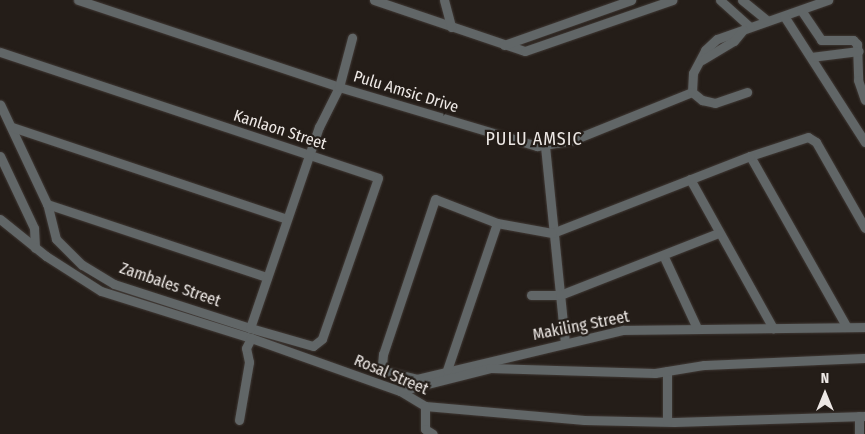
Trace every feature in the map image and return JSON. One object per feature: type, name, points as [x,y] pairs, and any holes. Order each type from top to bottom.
[{"type":"street","name":"Pulu Amsic Drive","points":[[78,0],[339,87],[521,143],[545,146],[573,140],[692,92]]},
{"type":"street","points":[[374,0],[525,51],[535,50],[672,0]]},
{"type":"street","points":[[444,0],[451,27]]},
{"type":"street","points":[[504,45],[631,0]]},
{"type":"street","points":[[742,0],[767,20]]},
{"type":"street","points":[[747,92],[715,103],[702,100],[692,92],[693,73],[702,60],[705,50],[717,39],[828,0]]},
{"type":"street","points":[[722,1],[747,29]]},
{"type":"street","points":[[801,10],[821,40],[854,40],[859,51],[858,80],[865,100]]},
{"type":"street","points":[[784,16],[865,142]]},
{"type":"street","points":[[250,328],[266,276],[309,155],[339,87],[352,38]]},
{"type":"street","points":[[811,57],[859,51]]},
{"type":"street","name":"Kanlaon Street","points":[[0,52],[378,178],[322,339],[313,346]]},
{"type":"street","name":"Zambales Street","points":[[0,104],[12,126],[47,204],[56,238],[82,265],[114,284],[250,328],[313,346]]},
{"type":"street","points":[[12,126],[287,218]]},
{"type":"street","points":[[447,370],[497,223],[552,233],[801,138],[816,142],[865,228]]},
{"type":"street","points":[[545,146],[552,233],[565,342]]},
{"type":"street","points":[[0,156],[34,228],[35,248]]},
{"type":"street","points":[[750,156],[846,326]]},
{"type":"street","points":[[690,179],[718,233],[773,328]]},
{"type":"street","name":"Makiling Street","points":[[497,223],[435,198],[383,354],[385,371],[408,379],[623,330],[865,327]]},
{"type":"street","points":[[47,204],[266,276]]},
{"type":"street","name":"Rosal Street","points":[[0,219],[35,248],[101,291],[251,338],[400,391],[426,406],[584,420],[667,422],[862,416]]},
{"type":"street","points":[[531,295],[560,295],[664,257],[718,233]]},
{"type":"street","points":[[664,257],[698,328]]},
{"type":"street","points":[[240,420],[250,362],[246,348],[251,338]]},
{"type":"street","points":[[400,391],[490,368],[655,373],[714,364],[865,358]]},
{"type":"street","points":[[667,371],[667,422]]},
{"type":"street","points":[[426,406],[425,429],[432,434]]},
{"type":"street","points":[[859,434],[862,416]]},
{"type":"district","name":"PULU AMSIC","points":[[534,139]]}]
